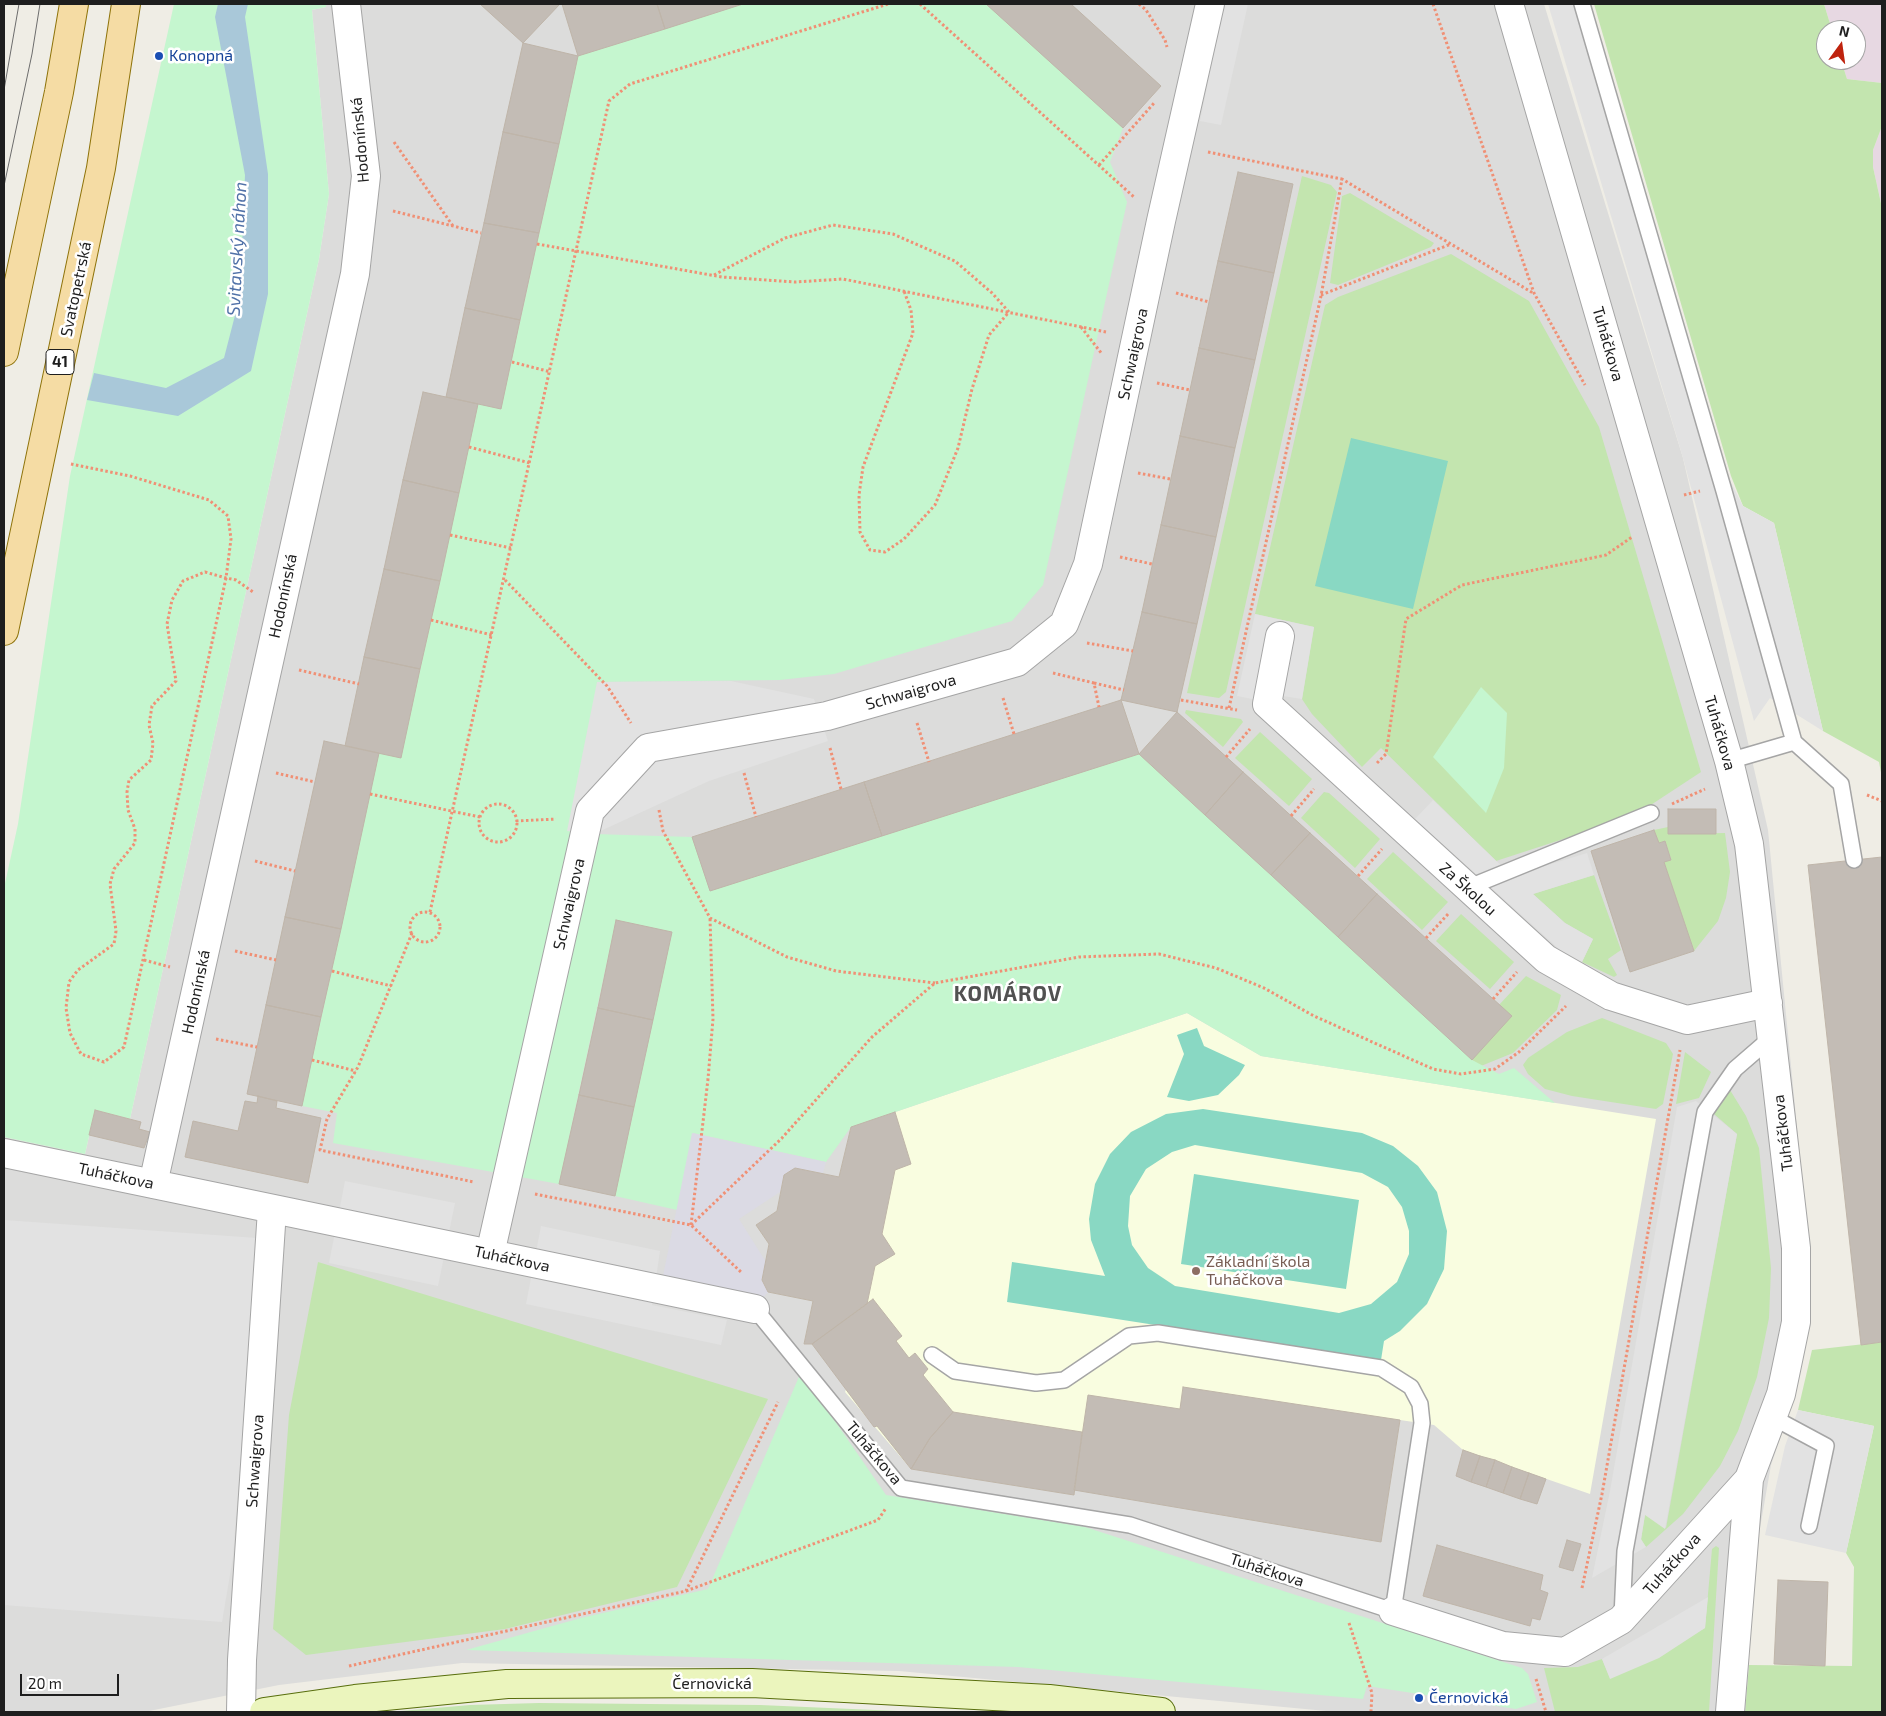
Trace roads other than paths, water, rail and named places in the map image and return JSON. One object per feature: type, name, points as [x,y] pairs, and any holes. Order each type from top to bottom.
[{"type":"main road","points":[[4,352],[59,92],[74,4]]},
{"type":"main road","name":"Svatopetrská","points":[[4,631],[101,168],[126,4]]},
{"type":"main road","name":"Černovická","points":[[264,1712],[355,1699],[507,1684],[752,1684],[1049,1700],[1161,1712]]},
{"type":"street","name":"Hodonínská","points":[[153,1184],[355,274],[366,176],[346,4]]},
{"type":"street","name":"Schwaigrova","points":[[490,1254],[590,811],[648,748],[827,716],[1017,662],[1064,624],[1088,564],[1161,221],[1210,4]]},
{"type":"street","name":"Tuháčkova","points":[[1509,4],[1729,761],[1749,844],[1796,1248],[1796,1322],[1781,1394],[1749,1479],[1730,1712]]},
{"type":"street","name":"Za Školou","points":[[1280,636],[1267,704],[1546,959],[1611,996],[1687,1020],[1768,1003]]},
{"type":"street","name":"Tuháčkova","points":[[4,1153],[755,1309]]},
{"type":"street","name":"Schwaigrova","points":[[241,1712],[242,1660],[272,1210]]},
{"type":"street","name":"Tuháčkova","points":[[1393,1611],[1503,1646],[1565,1652],[1621,1620],[1749,1479]]},
{"type":"lane","points":[[1582,4],[1724,491],[1794,742],[1841,784],[1854,860]]},
{"type":"lane","points":[[1729,761],[1794,742]]},
{"type":"lane","points":[[1467,888],[1651,813]]},
{"type":"lane","points":[[1621,1620],[1625,1551],[1705,1112],[1735,1069],[1772,1037]]},
{"type":"lane","name":"Tuháčkova","points":[[755,1309],[901,1488],[1130,1525],[1393,1611]]},
{"type":"lane","points":[[932,1355],[955,1371],[1036,1383],[1064,1380],[1130,1336],[1158,1333],[1382,1368],[1411,1387],[1420,1404],[1422,1424],[1393,1611]]},
{"type":"lane","points":[[1772,1418],[1826,1446],[1808,1526]]},
{"type":"water","points":[[218,4],[248,4],[245,17],[268,174],[268,294],[251,371],[178,416],[87,400],[94,373],[166,388],[224,358],[240,296],[245,175],[215,17]]},
{"type":"tram line","points":[[4,90],[19,4]]},
{"type":"tram line","points":[[4,186],[32,54],[40,4]]},
{"type":"place","name":"Konopná","points":[[159,56]]},
{"type":"place","name":"Základní škola Tuháčkova","points":[[1196,1271]]},
{"type":"place","name":"Černovická","points":[[1419,1698]]},
{"type":"district","name":"KOMÁROV","points":[[1008,994]]},
{"type":"water label","name":"Svitavský náhon","points":[[237,249]]}]
